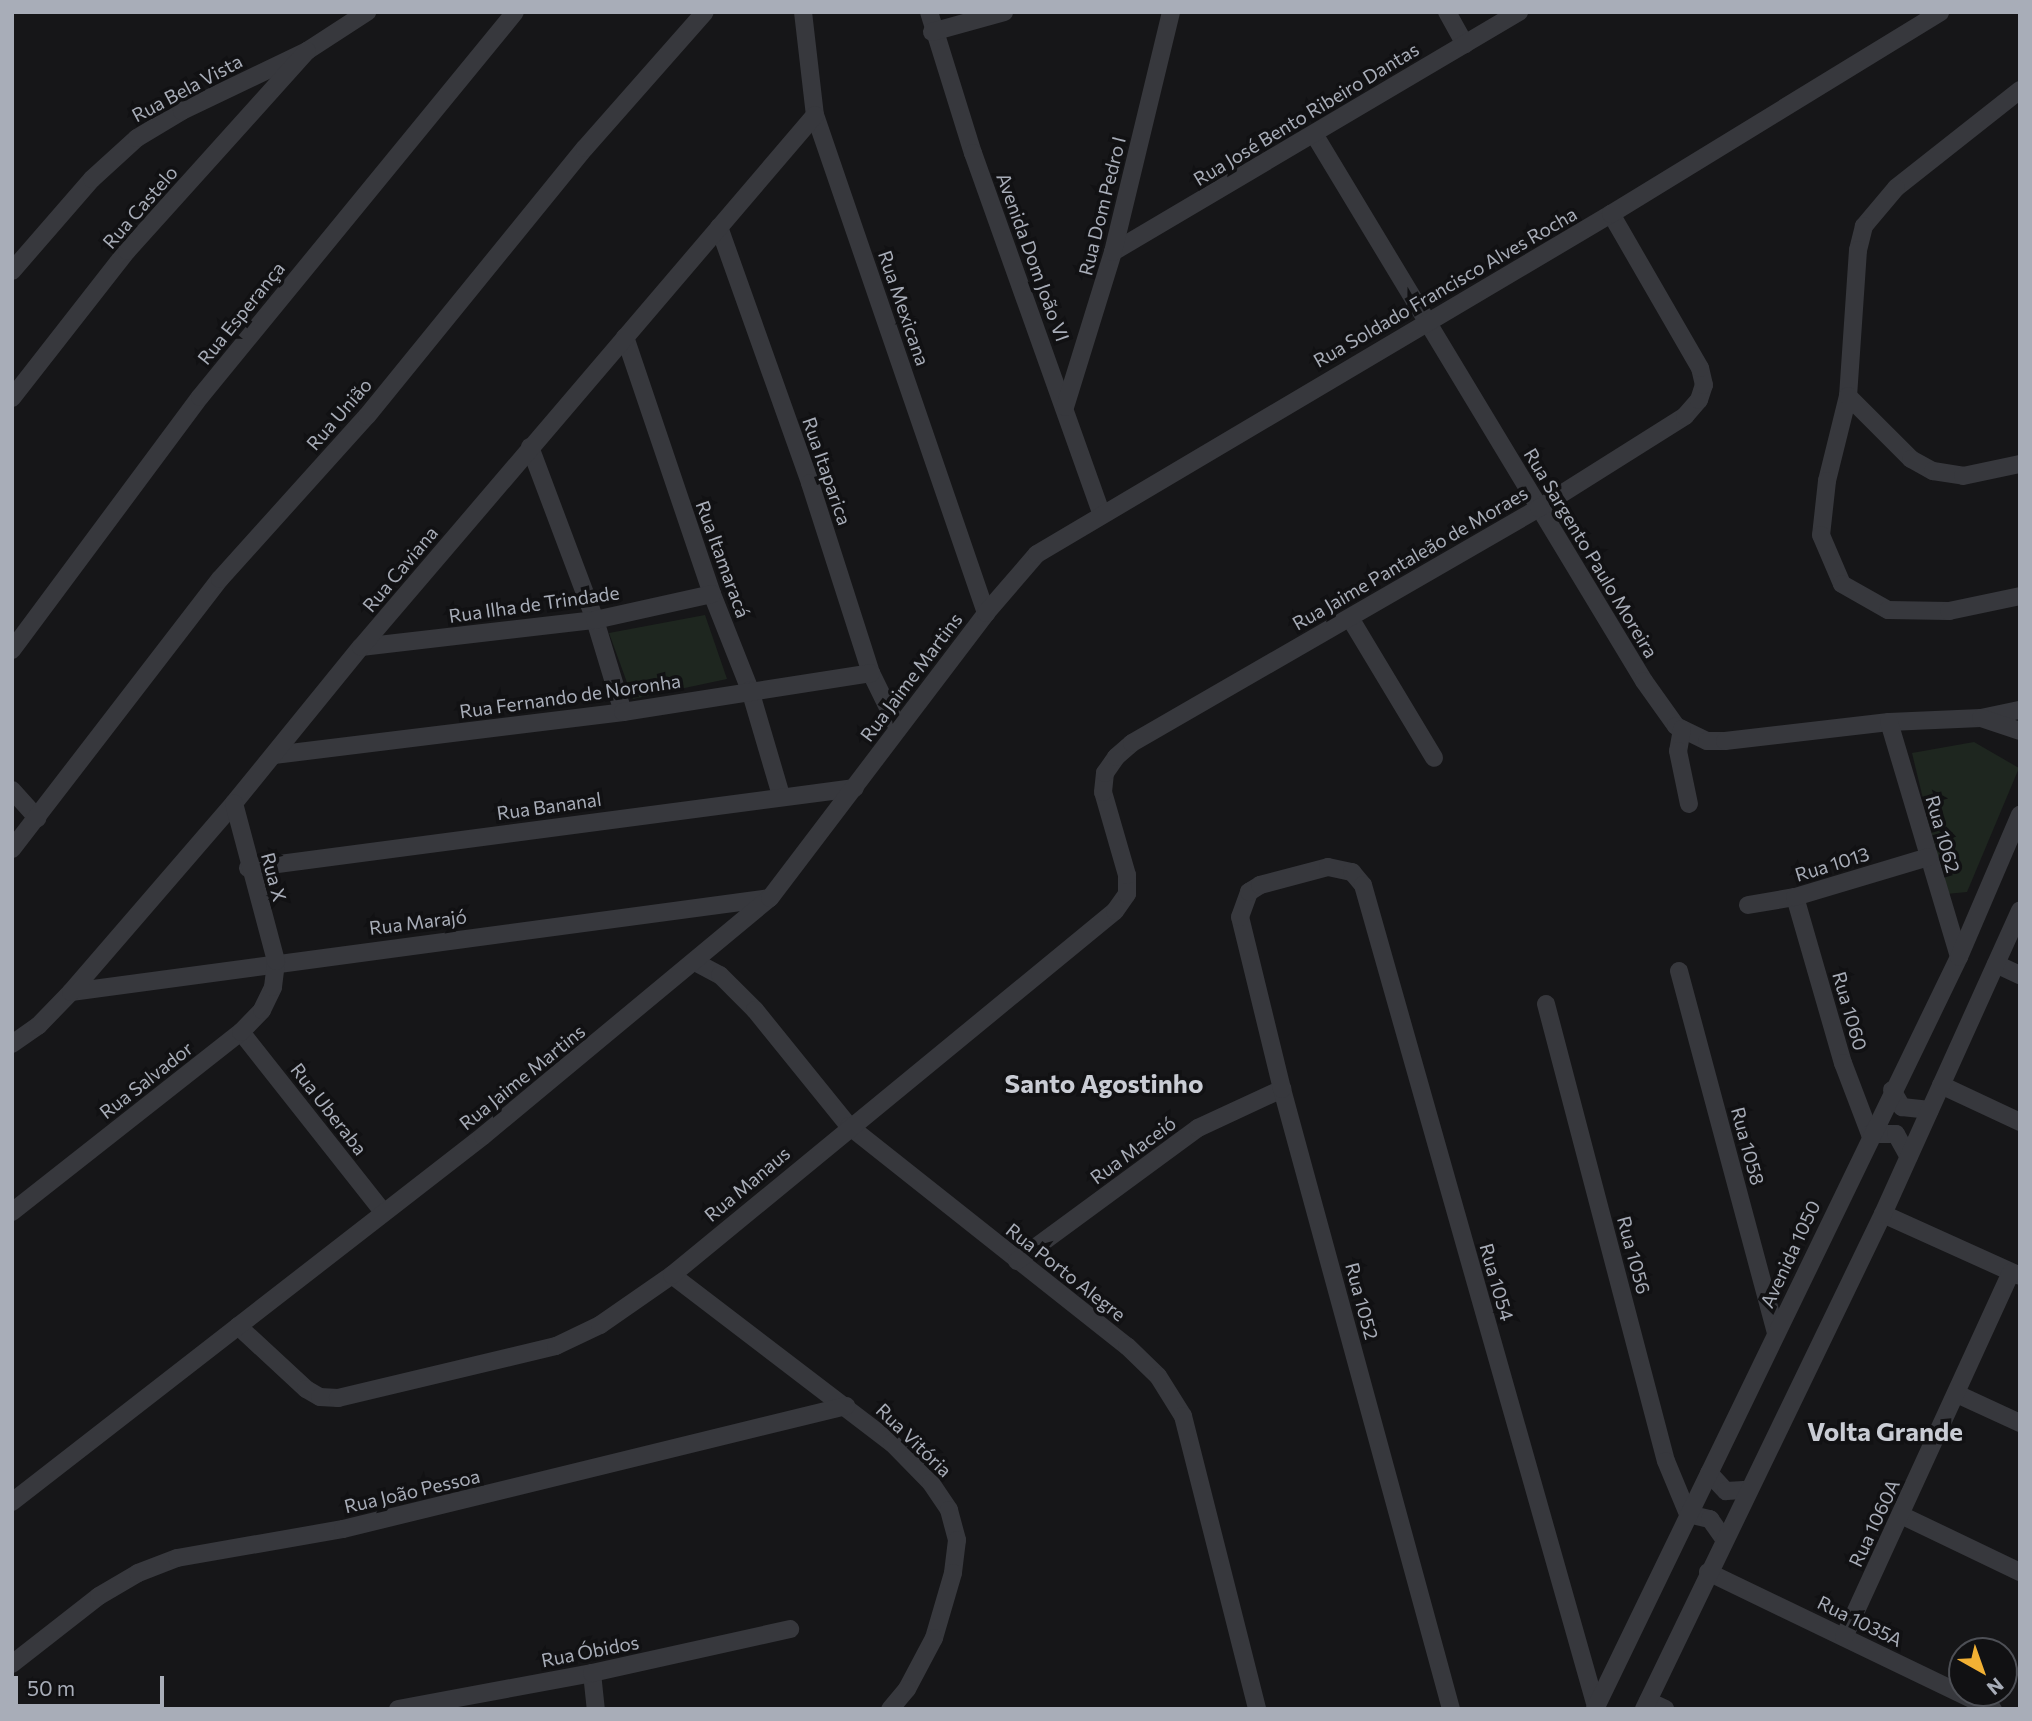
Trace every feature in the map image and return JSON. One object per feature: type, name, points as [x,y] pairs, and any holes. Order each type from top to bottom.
[{"type":"street","points":[[307,51],[367,12]]},
{"type":"street","name":"Rua Esperança","points":[[12,650],[201,397],[515,12]]},
{"type":"street","name":"Rua União","points":[[12,849],[220,579],[367,416],[585,148],[705,12]]},
{"type":"street","name":"Rua Mexicana","points":[[803,12],[815,115],[986,613]]},
{"type":"street","name":"Avenida Dom João VI","points":[[929,12],[932,33],[1102,515]]},
{"type":"street","points":[[932,33],[1004,12]]},
{"type":"street","name":"Rua Dom Pedro I","points":[[1065,407],[1114,252],[1171,12]]},
{"type":"street","points":[[1447,12],[1465,44]]},
{"type":"street","name":"Rua José Bento Ribeiro Dantas","points":[[1114,252],[1519,12]]},
{"type":"street","name":"Rua Soldado Francisco Alves Rocha","points":[[986,613],[1037,554],[1611,214],[1940,12]]},
{"type":"street","name":"Rua Bela Vista","points":[[12,271],[92,179],[136,138],[182,111],[307,51]]},
{"type":"street","name":"Rua Castelo","points":[[12,398],[127,251],[307,51]]},
{"type":"street","points":[[2020,90],[1896,188],[1864,226],[1858,250],[1848,396],[1827,481],[1821,535],[1842,584],[1888,610],[1949,611],[2020,596]]},
{"type":"street","name":"Rua Caviana","points":[[12,1044],[38,1026],[71,992],[234,803],[530,447],[815,115]]},
{"type":"street","name":"Rua Sargento Paulo Moreira","points":[[1314,134],[1644,681],[1682,729]]},
{"type":"street","name":"Rua Jaime Pantaleão de Moraes","points":[[1105,773],[1132,743],[1539,508],[1685,415],[1704,385],[1700,368],[1611,214]]},
{"type":"street","name":"Rua Itaparica","points":[[719,227],[810,483],[871,673],[898,728]]},
{"type":"street","name":"Rua Itamaracá","points":[[625,337],[712,594],[750,690],[781,795]]},
{"type":"street","points":[[1848,396],[1911,459],[1933,471],[1963,476],[2020,464]]},
{"type":"street","points":[[530,447],[595,620],[623,712]]},
{"type":"street","name":"Rua Ilha de Trindade","points":[[361,647],[595,620],[712,594]]},
{"type":"street","name":"Rua Jaime Martins","points":[[12,1502],[696,963],[770,898],[986,613]]},
{"type":"street","points":[[1350,618],[1434,758]]},
{"type":"street","name":"Rua Fernando de Noronha","points":[[274,755],[623,712],[871,673]]},
{"type":"street","points":[[1689,804],[1678,751],[1682,729],[1707,741],[1724,741],[1889,722],[1981,718],[2020,710]]},
{"type":"street","points":[[1981,718],[2020,731]]},
{"type":"street","name":"Rua 1062","points":[[1889,722],[1959,957]]},
{"type":"street","name":"Rua Manaus","points":[[238,1326],[306,1389],[320,1397],[338,1398],[556,1346],[600,1325],[672,1275],[849,1126],[1115,911],[1127,894],[1127,875],[1102,792],[1105,773]]},
{"type":"street","name":"Rua Bananal","points":[[248,868],[781,795],[855,788]]},
{"type":"street","points":[[12,790],[37,818]]},
{"type":"street","name":"Rua X","points":[[234,803],[248,868],[276,961]]},
{"type":"street","name":"Avenida 1050","points":[[1595,1708],[1870,1134],[1959,957],[2020,815]]},
{"type":"street","name":"Rua 1013","points":[[1748,905],[1795,897],[1928,857]]},
{"type":"street","name":"Rua 1052","points":[[1352,873],[1328,867],[1260,884],[1243,904],[1240,917],[1282,1089],[1451,1709]]},
{"type":"street","name":"Rua 1054","points":[[1352,873],[1363,885],[1595,1708]]},
{"type":"street","name":"Rua 1060","points":[[1795,897],[1843,1063],[1870,1134]]},
{"type":"street","name":"Rua Marajó","points":[[71,992],[276,961],[770,898]]},
{"type":"street","points":[[1665,1709],[1646,1705],[1707,1572],[1883,1214],[2020,911]]},
{"type":"street","name":"Rua Salvador","points":[[12,1212],[241,1032],[262,1010],[273,988],[276,961]]},
{"type":"street","name":"Rua Porto Alegre","points":[[696,963],[720,975],[741,996],[849,1126],[1128,1346],[1158,1376],[1183,1416],[1256,1709]]},
{"type":"street","points":[[1996,964],[2020,975]]},
{"type":"street","name":"Rua 1058","points":[[1679,971],[1776,1332]]},
{"type":"street","name":"Rua 1056","points":[[1546,1004],[1658,1434],[1688,1514]]},
{"type":"street","name":"Rua Uberaba","points":[[241,1032],[383,1212]]},
{"type":"street","points":[[1941,1085],[2020,1122]]},
{"type":"street","name":"Rua Maceió","points":[[1017,1261],[1198,1128],[1282,1089]]},
{"type":"street","points":[[1892,1090],[1902,1107],[1930,1110]]},
{"type":"street","points":[[1870,1134],[1896,1134],[1909,1157]]},
{"type":"street","points":[[1883,1214],[2015,1274]]},
{"type":"street","name":"Rua 1060A","points":[[1844,1637],[2015,1274]]},
{"type":"street","name":"Rua Vitória","points":[[672,1275],[846,1406],[931,1482],[949,1510],[957,1540],[953,1573],[934,1638],[907,1689],[890,1709]]},
{"type":"street","points":[[1958,1394],[2020,1423]]},
{"type":"street","name":"Rua João Pessoa","points":[[12,1664],[99,1597],[138,1573],[177,1558],[343,1529],[846,1406]]},
{"type":"street","points":[[1709,1473],[1726,1491],[1748,1490]]},
{"type":"street","points":[[1688,1514],[1710,1519],[1724,1539]]},
{"type":"street","points":[[1901,1515],[2020,1572]]},
{"type":"street","name":"Rua 1035A","points":[[1707,1572],[1993,1709]]},
{"type":"street","name":"Rua Óbidos","points":[[398,1709],[592,1673],[790,1629]]},
{"type":"street","points":[[592,1673],[596,1709]]},
{"type":"shaded area","points":[[705,615],[727,679],[633,699],[609,633]]},
{"type":"shaded area","points":[[1974,742],[2019,768],[1967,892],[1946,894],[1912,753]]},
{"type":"district","name":"Santo Agostinho","points":[[1104,1083]]},
{"type":"district","name":"Volta Grande","points":[[1885,1431]]}]
